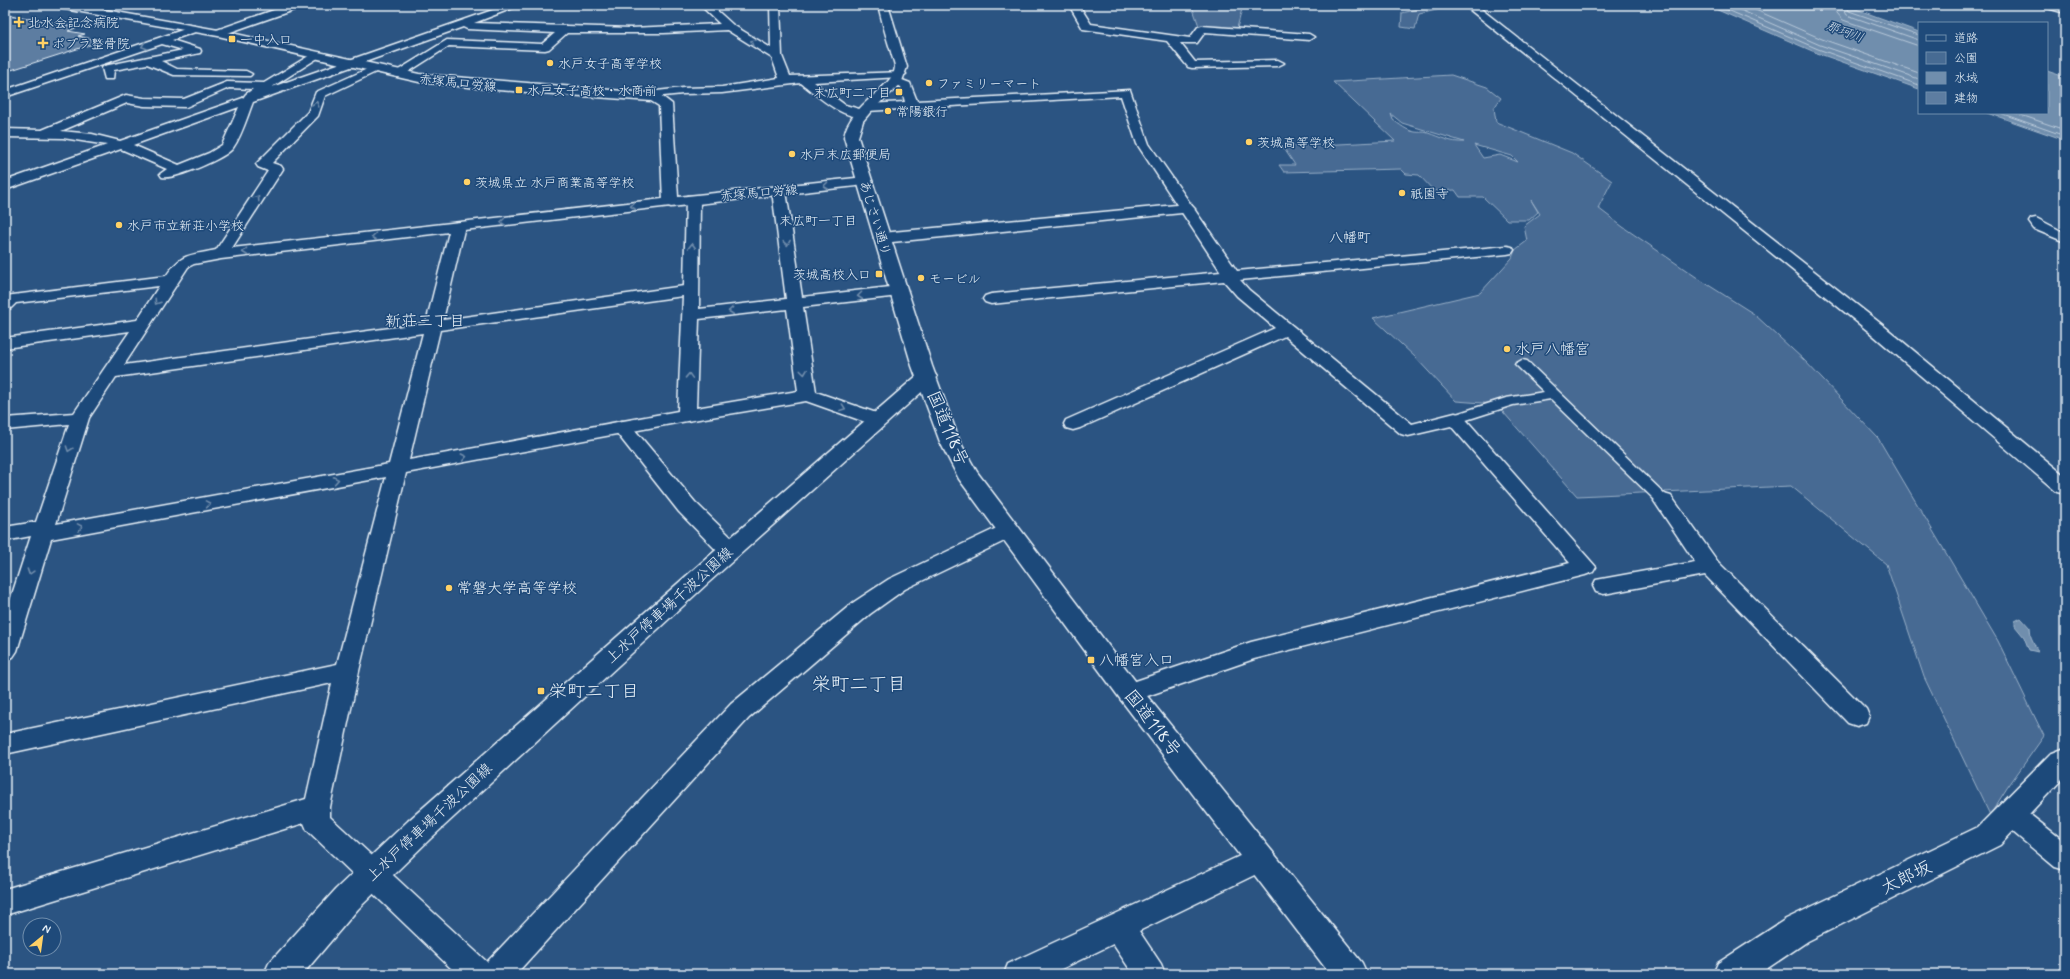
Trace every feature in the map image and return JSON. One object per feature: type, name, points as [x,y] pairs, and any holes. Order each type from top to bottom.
[{"type":"main road","name":"赤塚馬口労線","points":[[59,5],[218,33],[398,74],[498,86],[648,96],[660,100],[665,104],[671,202],[865,181]]},
{"type":"main road","points":[[218,33],[298,5]]},
{"type":"main road","points":[[883,5],[901,67],[899,77]]},
{"type":"main road","points":[[1469,5],[1925,368],[2065,487]]},
{"type":"main road","name":"あじさい通り","points":[[899,77],[865,110],[853,126],[851,137],[927,377]]},
{"type":"main road","points":[[882,238],[1187,209]]},
{"type":"main road","name":"上水戸停車場千波公園線","points":[[281,974],[343,904],[372,874],[730,550],[927,377]]},
{"type":"main road","name":"国道118号","points":[[927,377],[950,442],[967,474],[1130,693],[1350,974]]},
{"type":"main road","points":[[622,427],[665,482],[717,539],[730,550]]},
{"type":"main road","name":"太郎坂","points":[[1730,974],[1797,930],[1989,836],[2060,762],[2065,760]]},
{"type":"street","points":[[5,186],[516,5]]},
{"type":"street","points":[[705,5],[729,27],[777,56]]},
{"type":"street","points":[[776,5],[777,56],[786,80]]},
{"type":"street","points":[[1074,5],[1087,27],[1171,39],[1193,41],[1202,29],[1309,37]]},
{"type":"street","points":[[2047,5],[2065,10]]},
{"type":"street","points":[[458,26],[563,31],[663,31],[729,27]]},
{"type":"street","points":[[5,94],[194,29]]},
{"type":"street","points":[[398,74],[447,43],[544,46],[563,31]]},
{"type":"street","points":[[1171,39],[1192,65],[1278,63]]},
{"type":"street","points":[[109,77],[108,68],[150,61],[196,50],[161,40]]},
{"type":"street","points":[[46,134],[126,99],[144,102],[186,102],[227,85],[284,74],[316,56]]},
{"type":"street","points":[[150,61],[163,65],[174,72],[261,78]]},
{"type":"street","points":[[221,254],[276,169],[263,164],[314,113],[320,94],[374,69]]},
{"type":"street","points":[[648,96],[683,91],[722,90],[786,80],[899,77],[906,85],[912,105]]},
{"type":"street","points":[[5,133],[46,134],[95,139],[120,145],[173,172],[214,156],[227,147],[250,99],[250,96],[261,78]]},
{"type":"street","points":[[803,79],[841,108],[865,110],[912,105],[1126,92],[1143,144],[1229,270],[1229,277],[1243,292],[1408,430],[1455,419],[1511,401],[1553,396]]},
{"type":"street","points":[[779,191],[796,304],[807,395]]},
{"type":"street","points":[[687,415],[691,315],[693,199]]},
{"type":"street","points":[[5,651],[80,418],[112,372],[141,324],[182,264],[189,260],[221,254],[671,202]]},
{"type":"street","points":[[2036,222],[2039,226],[2065,238]]},
{"type":"street","points":[[458,227],[396,469],[347,671],[317,807],[317,822],[478,974]]},
{"type":"street","points":[[991,299],[1507,250]]},
{"type":"street","points":[[5,305],[11,299],[172,280]]},
{"type":"street","points":[[112,372],[691,290]]},
{"type":"street","points":[[691,315],[899,291]]},
{"type":"street","points":[[5,343],[141,324]]},
{"type":"street","points":[[1073,424],[1287,329]]},
{"type":"street","points":[[1522,364],[1553,396],[1664,501],[1710,566],[1857,716]]},
{"type":"street","points":[[5,534],[43,531],[396,469],[687,415],[807,395],[878,420]]},
{"type":"street","points":[[5,424],[80,418]]},
{"type":"street","points":[[1130,693],[1251,651],[1584,567],[1455,419]]},
{"type":"street","points":[[496,974],[740,711],[862,608],[897,584],[938,563],[1008,531]]},
{"type":"street","points":[[1604,586],[1710,566]]},
{"type":"street","points":[[5,744],[347,671]]},
{"type":"street","points":[[5,902],[317,807]]},
{"type":"street","points":[[2010,814],[2065,858]]},
{"type":"street","points":[[1019,974],[1259,859]]},
{"type":"street","points":[[1118,926],[1150,974]]},
{"type":"green space","points":[[1178,5],[1243,5],[1237,28],[1199,26],[1193,9]]},
{"type":"green space","points":[[1423,5],[1458,5],[1419,14],[1415,29],[1401,27],[1402,13],[1427,7]]},
{"type":"green space","points":[[1451,75],[1487,87],[1501,98],[1494,108],[1496,122],[1572,153],[1612,181],[1598,208],[1702,281],[1754,314],[1804,360],[1878,438],[1998,641],[2044,736],[2007,788],[1990,815],[1924,677],[1886,564],[1791,486],[1577,496],[1496,404],[1456,401],[1415,357],[1373,318],[1480,293],[1512,258],[1515,250],[1527,241],[1524,226],[1540,214],[1531,200],[1538,212],[1529,220],[1507,220],[1483,197],[1460,197],[1455,190],[1434,191],[1419,175],[1406,174],[1401,169],[1284,172],[1279,165],[1295,165],[1283,147],[1395,141],[1333,82]],"holes":[[[1391,114],[1402,123],[1464,142],[1450,141],[1426,132],[1409,130],[1393,120]],[[1474,145],[1512,156],[1518,162],[1500,155],[1483,158]]]},
{"type":"water","name":"那珂川","points":[[1706,5],[1845,5],[1918,32],[1918,89],[1817,53]]},
{"type":"water","points":[[2048,71],[2065,77],[2065,140],[1991,114],[2048,114]]},
{"type":"water","points":[[2021,618],[2030,628],[2031,637],[2038,652],[2029,650],[2024,637],[2015,626],[2015,621]]},
{"type":"building","points":[[5,14],[78,27],[68,31],[85,34],[78,36],[102,41],[5,72]]},
{"type":"place","name":"北水会記念病院","points":[[19,22]]},
{"type":"place","name":"一中入口","points":[[232,39]]},
{"type":"place","name":"ポプラ整骨院","points":[[43,43]]},
{"type":"place","name":"水戸女子高等学校","points":[[550,63]]},
{"type":"place","name":"ファミリーマート","points":[[929,83]]},
{"type":"place","name":"水戸女子高校・水商前","points":[[519,90]]},
{"type":"place","name":"末広町二丁目","points":[[899,92]]},
{"type":"place","name":"常陽銀行","points":[[888,111]]},
{"type":"place","name":"茨城高等学校","points":[[1249,142]]},
{"type":"place","name":"水戸末広郵便局","points":[[792,154]]},
{"type":"place","name":"茨城県立 水戸商業高等学校","points":[[467,182]]},
{"type":"place","name":"祇園寺","points":[[1402,193]]},
{"type":"place","name":"水戸市立新荘小学校","points":[[119,225]]},
{"type":"place","name":"茨城高校入口","points":[[879,274]]},
{"type":"place","name":"モービル","points":[[921,278]]},
{"type":"place","name":"水戸八幡宮","points":[[1507,349]]},
{"type":"place","name":"常磐大学高等学校","points":[[449,588]]},
{"type":"place","name":"八幡宮入口","points":[[1091,660]]},
{"type":"place","name":"栄町二丁目","points":[[541,691]]},
{"type":"district","name":"末広町一丁目","points":[[818,220]]},
{"type":"district","name":"八幡町","points":[[1350,237]]},
{"type":"district","name":"新荘三丁目","points":[[425,320]]},
{"type":"district","name":"栄町二丁目","points":[[859,683]]}]
